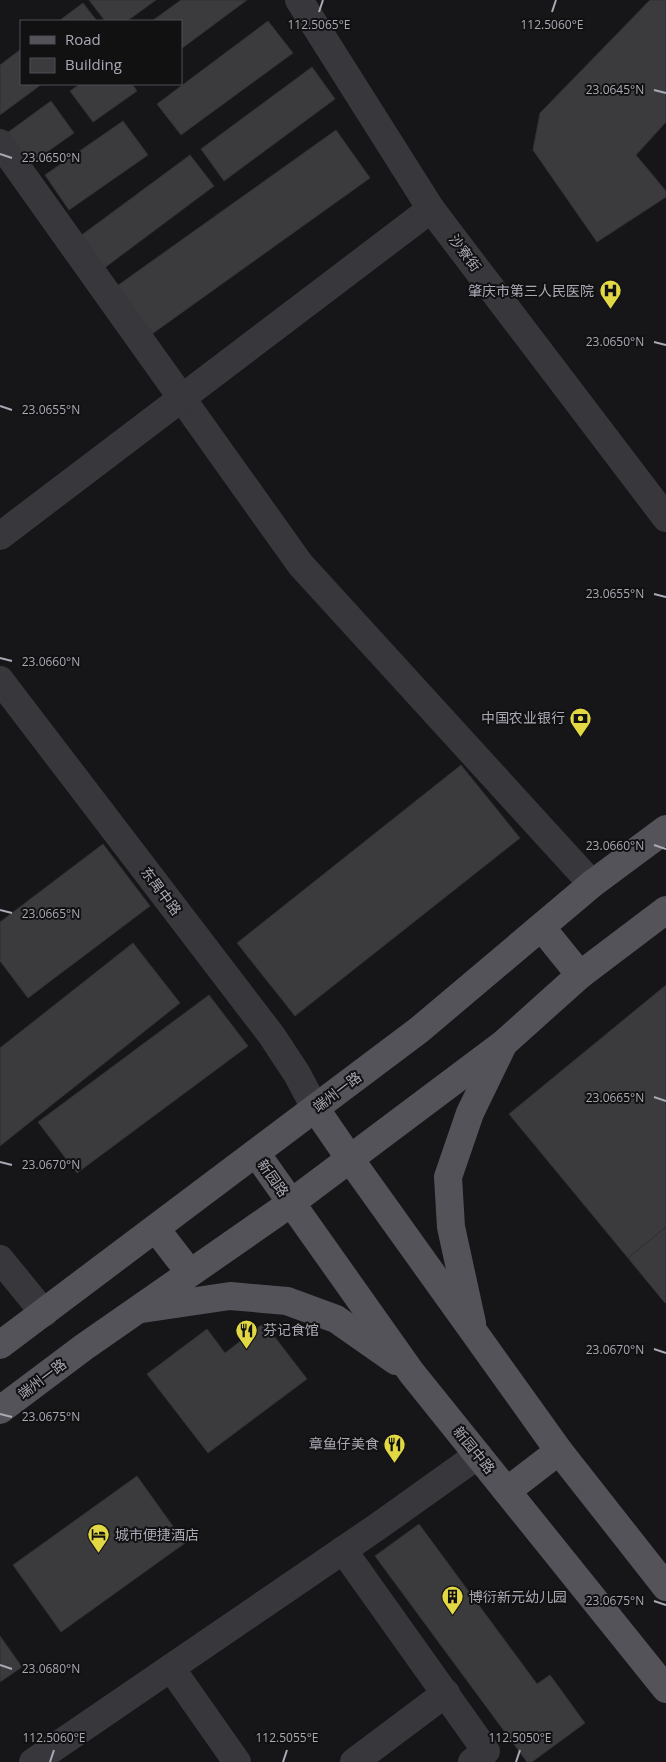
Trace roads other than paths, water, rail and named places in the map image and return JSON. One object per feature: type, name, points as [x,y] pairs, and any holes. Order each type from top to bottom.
[{"type":"main road","name":"端州一路","points":[[0,1345],[419,1030],[592,884],[666,828]]},
{"type":"main road","points":[[136,1310],[291,1203],[503,1044],[580,975],[666,910]]},
{"type":"main road","points":[[542,928],[580,975]]},
{"type":"main road","points":[[475,1335],[451,1227],[448,1177],[470,1113],[503,1044]]},
{"type":"main road","points":[[315,1108],[559,1451],[666,1587]]},
{"type":"main road","name":"新园路","points":[[256,1153],[291,1203]]},
{"type":"main road","name":"新园中路","points":[[291,1203],[412,1372],[666,1689]]},
{"type":"main road","points":[[156,1228],[190,1273]]},
{"type":"main road","points":[[136,1310],[230,1296],[286,1301],[336,1319],[412,1372]]},
{"type":"main road","name":"端州一路","points":[[0,1410],[136,1310]]},
{"type":"main road","points":[[507,1491],[559,1451]]},
{"type":"street","name":"沙寮街","points":[[299,0],[431,209],[666,518]]},
{"type":"street","points":[[0,143],[300,564],[592,884]]},
{"type":"street","points":[[0,536],[431,209]]},
{"type":"street","name":"东禺中路","points":[[0,680],[272,1036],[297,1074],[315,1108]]},
{"type":"street","points":[[0,1259],[44,1313]]},
{"type":"street","points":[[33,1762],[343,1550],[478,1455]]},
{"type":"street","points":[[343,1550],[486,1752],[472,1762]]},
{"type":"street","points":[[171,1668],[237,1762]]},
{"type":"street","points":[[354,1762],[446,1694]]},
{"type":"place","name":"肇庆市第三人民医院","points":[[610,310]]},
{"type":"place","name":"中国农业银行","points":[[581,737]]},
{"type":"place","name":"芬记食馆","points":[[247,1349]]},
{"type":"place","name":"章鱼仔美食","points":[[395,1463]]},
{"type":"place","name":"城市便捷酒店","points":[[99,1554]]},
{"type":"place","name":"博衍新元幼儿园","points":[[453,1616]]}]
